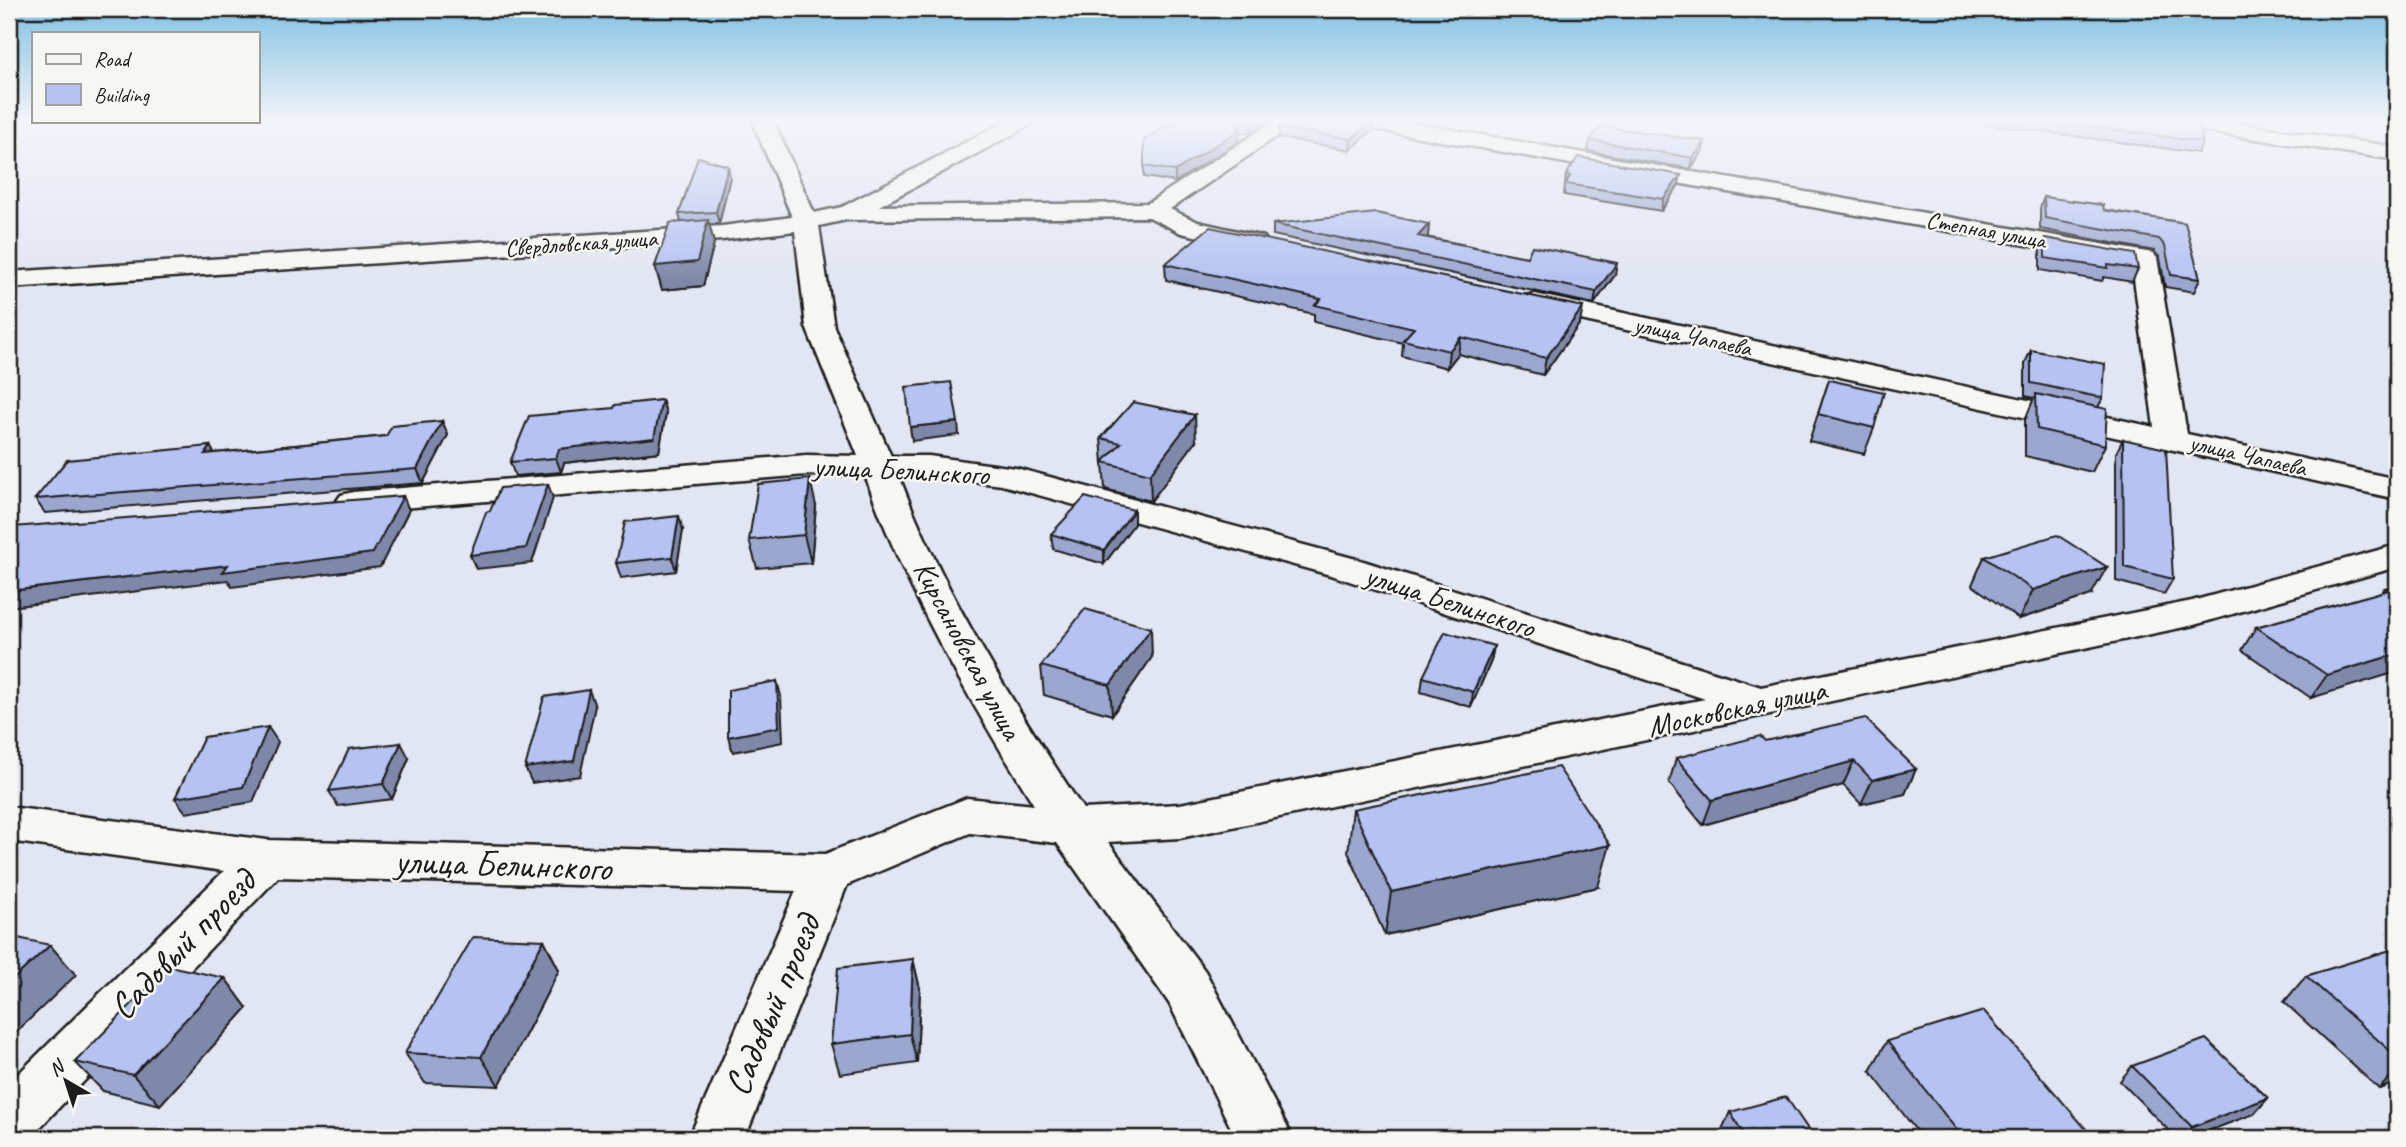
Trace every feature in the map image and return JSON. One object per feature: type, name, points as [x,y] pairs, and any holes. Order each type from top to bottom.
[{"type":"street","name":"Кирсановская улица","points":[[785,174],[806,222],[820,327],[892,503],[956,638],[1004,722],[1071,827],[1187,987],[1265,1138]]},
{"type":"street","points":[[846,213],[922,174]]},
{"type":"street","points":[[1153,210],[1209,174]]},
{"type":"street","name":"Степная улица","points":[[1663,174],[2144,258],[2172,438]]},
{"type":"street","name":"Свердловская улица","points":[[9,280],[722,233],[806,222],[846,213],[1153,210]]},
{"type":"street","points":[[1153,210],[1190,228],[1286,248]]},
{"type":"street","name":"улица Чапаева","points":[[1504,295],[2397,489]]},
{"type":"street","name":"улица Белинского","points":[[325,504],[807,464],[929,466],[1004,475],[1347,568],[1762,703]]},
{"type":"street","name":"Московская улица","points":[[1071,827],[1180,821],[1762,703],[2194,613],[2397,556]]},
{"type":"street","name":"улица Белинского","points":[[9,824],[267,858],[828,873],[967,815],[1071,827]]},
{"type":"street","name":"Садовый проезд","points":[[9,1121],[267,858]]},
{"type":"street","name":"Садовый проезд","points":[[717,1138],[828,873]]},
{"type":"building","points":[[692,174],[726,174],[716,212],[679,214]]},
{"type":"building","points":[[1566,175],[1681,175],[1663,199],[1566,184],[1570,176]]},
{"type":"building","points":[[2044,197],[2103,205],[2104,210],[2185,223],[2200,279],[2171,275],[2165,246],[2159,239],[2045,218]]},
{"type":"building","points":[[1376,213],[1429,224],[1418,236],[1527,257],[1532,246],[1617,263],[1596,292],[1273,224]]},
{"type":"building","points":[[708,220],[697,262],[655,266],[670,223]]},
{"type":"building","points":[[1210,227],[1583,307],[1546,358],[1461,337],[1449,351],[1403,340],[1414,328],[1315,305],[1321,299],[1165,264]]},
{"type":"building","points":[[2045,238],[2135,254],[2138,269],[2108,265],[2108,268],[2045,258]]},
{"type":"building","points":[[2031,350],[2105,364],[2103,398],[2031,383]]},
{"type":"building","points":[[1829,380],[1884,392],[1874,428],[1818,414]]},
{"type":"building","points":[[951,382],[958,422],[910,427],[906,387]]},
{"type":"building","points":[[2036,394],[2107,409],[2105,445],[2037,429]]},
{"type":"building","points":[[662,400],[654,438],[559,449],[556,458],[510,462],[529,416],[614,408],[615,405]]},
{"type":"building","points":[[1133,402],[1195,415],[1150,474],[1103,462],[1121,443],[1101,438]]},
{"type":"building","points":[[442,421],[417,469],[35,499],[67,460],[210,446],[205,454],[386,436],[392,426]]},
{"type":"building","points":[[2123,439],[2166,449],[2173,579],[2124,567]]},
{"type":"building","points":[[810,479],[804,535],[749,540],[758,484]]},
{"type":"building","points":[[548,484],[526,548],[470,555],[486,512],[490,511],[500,488]]},
{"type":"building","points":[[403,496],[373,553],[223,572],[228,565],[9,591],[9,532],[13,527]]},
{"type":"building","points":[[1085,497],[1134,510],[1104,550],[1051,534]]},
{"type":"building","points":[[679,516],[672,557],[616,563],[625,522]]},
{"type":"building","points":[[2057,535],[2107,567],[2033,590],[1984,557]]},
{"type":"building","points":[[2397,585],[2397,654],[2327,675],[2256,627],[2389,590],[2385,588]]},
{"type":"building","points":[[1085,609],[1151,628],[1110,685],[1041,666]]},
{"type":"building","points":[[1445,632],[1494,646],[1473,692],[1423,677]]},
{"type":"building","points":[[777,681],[779,727],[728,737],[728,690]]},
{"type":"building","points":[[589,690],[574,761],[525,768],[544,697]]},
{"type":"building","points":[[1865,718],[1916,769],[1872,780],[1854,761],[1712,800],[1676,758],[1760,736],[1765,741]]},
{"type":"building","points":[[268,727],[243,787],[175,798],[204,737]]},
{"type":"building","points":[[401,743],[383,784],[329,791],[349,749]]},
{"type":"building","points":[[1558,767],[1610,845],[1391,892],[1353,809]]},
{"type":"building","points":[[9,936],[50,945],[9,983]]},
{"type":"building","points":[[473,937],[544,940],[481,1057],[405,1053]]},
{"type":"building","points":[[2397,948],[2397,1057],[2306,976]]},
{"type":"building","points":[[913,959],[910,1034],[831,1044],[838,968]]},
{"type":"building","points":[[169,966],[225,978],[133,1075],[75,1062]]},
{"type":"building","points":[[1984,1011],[2093,1137],[1963,1138],[1887,1041]]},
{"type":"building","points":[[2206,1039],[2268,1098],[2192,1127],[2132,1066]]},
{"type":"building","points":[[1786,1097],[1814,1138],[1746,1138],[1730,1112]]}]
